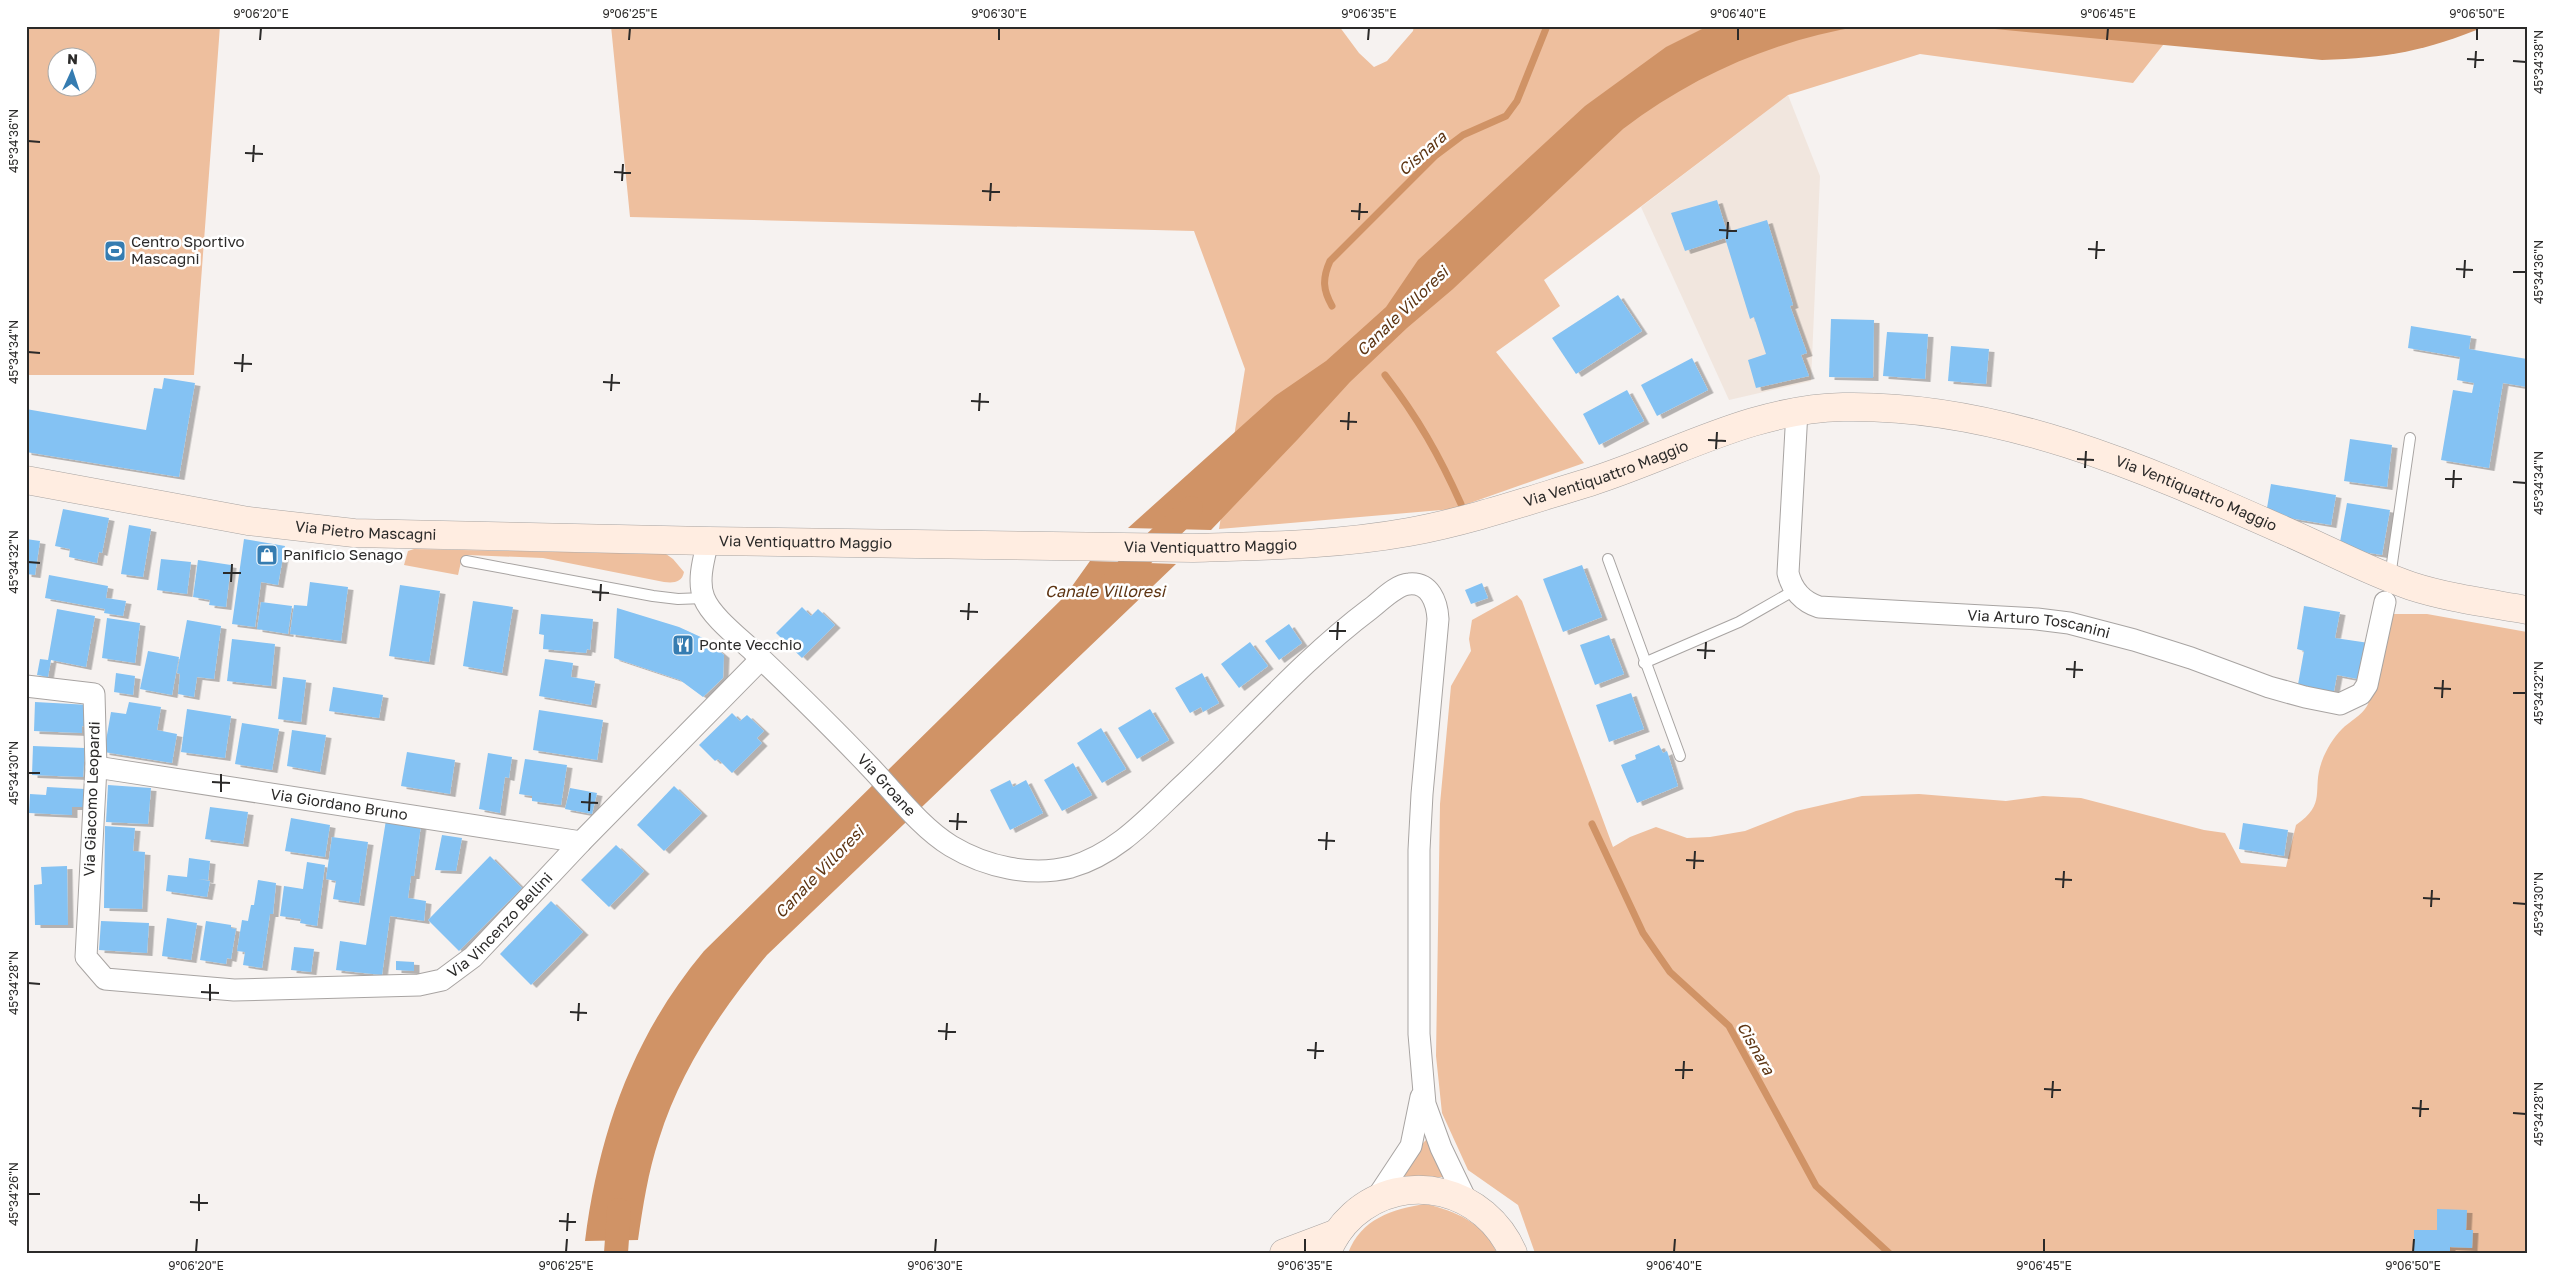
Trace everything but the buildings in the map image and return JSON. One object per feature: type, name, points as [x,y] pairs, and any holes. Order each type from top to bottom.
[{"type":"street","name":"Via Ventiquattro Maggio","points":[[708,541],[1193,548],[1265,546],[1348,540],[1408,532],[1454,522],[1597,479],[1744,423],[1797,411],[1844,407],[1898,409],[1975,419],[2032,432],[2152,474],[2387,590],[2436,592],[2527,610]]},
{"type":"street","points":[[1795,590],[1788,573],[1797,411]]},
{"type":"street","name":"Via Pietro Mascagni","points":[[26,480],[202,514],[312,530],[420,536],[708,541]]},
{"type":"street","points":[[704,598],[702,572],[708,541]]},
{"type":"street","name":"Via Groane","points":[[704,598],[724,623],[853,749],[928,827],[950,845],[977,859],[999,866],[1049,870],[1071,866],[1095,858],[1116,846],[1348,626],[1400,586],[1412,584],[1427,589],[1434,598],[1438,619],[1422,794],[1419,850],[1418,976],[1422,1082]]},
{"type":"street","name":"Via Arturo Toscanini","points":[[1795,590],[1809,604],[1819,607],[2037,619],[2069,623],[2191,658],[2269,687],[2340,704],[2361,694],[2367,685],[2387,590]]},
{"type":"street","name":"Via Vincenzo Bellini","points":[[95,968],[105,979],[234,990],[344,989],[419,985],[442,980],[473,957],[581,842],[762,659]]},
{"type":"street","name":"Via Giacomo Leopardi","points":[[26,686],[94,694],[96,767],[86,957],[95,968]]},
{"type":"street","name":"Via Giordano Bruno","points":[[96,767],[581,842]]},
{"type":"street","points":[[1376,1200],[1411,1146],[1419,1110],[1422,1082]]},
{"type":"street","points":[[1422,1082],[1431,1124],[1466,1200]]},
{"type":"street","points":[[1284,1253],[1332,1243],[1361,1208],[1376,1200],[1412,1189],[1448,1193],[1466,1200],[1494,1222],[1513,1253]]},
{"type":"lane","points":[[2387,590],[2410,438]]},
{"type":"lane","points":[[1608,559],[1644,663],[1680,756]]},
{"type":"lane","points":[[466,561],[653,596],[678,599],[704,598]]},
{"type":"lane","points":[[1644,663],[1739,622],[1795,590]]},
{"type":"shaded area","name":"Centro Sportivo Mascagni","points":[[26,26],[220,26],[194,375],[26,375]]},
{"type":"shaded area","points":[[611,26],[1339,26],[1359,53],[1374,67],[1387,61],[1413,31],[1414,26],[2178,26],[2133,83],[1920,54],[1788,95],[1544,280],[1560,306],[1496,352],[1584,463],[1453,509],[1219,529],[1245,369],[1194,231],[630,217]]},
{"type":"shaded area","points":[[1788,95],[1820,176],[1811,381],[1729,400],[1641,207]]},
{"type":"shaded area","points":[[414,549],[666,554],[684,572],[679,580],[667,582],[543,558],[467,555],[461,562],[458,575],[404,565],[408,551]]},
{"type":"shaded area","points":[[1517,595],[1522,601],[1613,847],[1630,837],[1656,827],[1687,838],[1710,837],[1745,831],[1796,811],[1862,796],[1919,794],[2006,801],[2043,796],[2081,798],[2204,830],[2225,833],[2241,863],[2286,867],[2296,825],[2306,817],[2315,803],[2319,771],[2326,753],[2333,740],[2345,726],[2365,709],[2372,696],[2382,661],[2389,614],[2427,614],[2527,632],[2527,1253],[1535,1253],[1518,1205],[1468,1170],[1442,1113],[1436,1056],[1440,804],[1451,686],[1471,651],[1469,639],[1472,620]]},
{"type":"shaded area","points":[[1426,1140],[1430,1143],[1444,1177],[1404,1177],[1422,1144]]},
{"type":"shaded area","points":[[1425,1204],[1457,1214],[1476,1226],[1491,1242],[1497,1253],[1348,1253],[1354,1241],[1369,1224],[1401,1209]]},
{"type":"water","name":"Canale Villoresi","points":[[1708,26],[1861,26],[1797,41],[1766,51],[1706,77],[1650,110],[1623,129],[1453,289],[1407,328],[1350,382],[1211,530],[1128,528],[1275,396],[1326,361],[1386,307],[1418,260],[1585,106],[1666,47]]},
{"type":"water","points":[[1964,26],[2486,26],[2444,42],[2406,52],[2322,60]]},
{"type":"water","name":"Canale Villoresi","points":[[1090,561],[1176,564],[767,955],[718,1019],[678,1089],[659,1139],[652,1164],[638,1240],[585,1241],[591,1201],[600,1162],[610,1124],[623,1087],[657,1017],[679,983],[704,951],[1065,596]]},
{"type":"waterway","name":"Cisnara","points":[[1332,306],[1325,289],[1326,273],[1330,261],[1435,156],[1463,135],[1506,116],[1517,101],[1547,26]]},
{"type":"waterway","name":"Cisnara","points":[[1385,375],[1408,406],[1427,437],[1461,504]]},
{"type":"waterway","name":"Canale Villoresi","points":[[1111,585],[1191,508]]},
{"type":"waterway","name":"Cisnara","points":[[1592,824],[1643,933],[1670,972],[1729,1026],[1816,1186],[1889,1253]]},
{"type":"waterway","name":"Canale Villoresi","points":[[616,1253],[619,1210]]},
{"type":"place","name":"Centro Sportivo Mascagni","points":[[115,251]]},
{"type":"place","name":"Panificio Senago","points":[[267,555]]},
{"type":"place","name":"Ponte Vecchio","points":[[683,645]]}]
